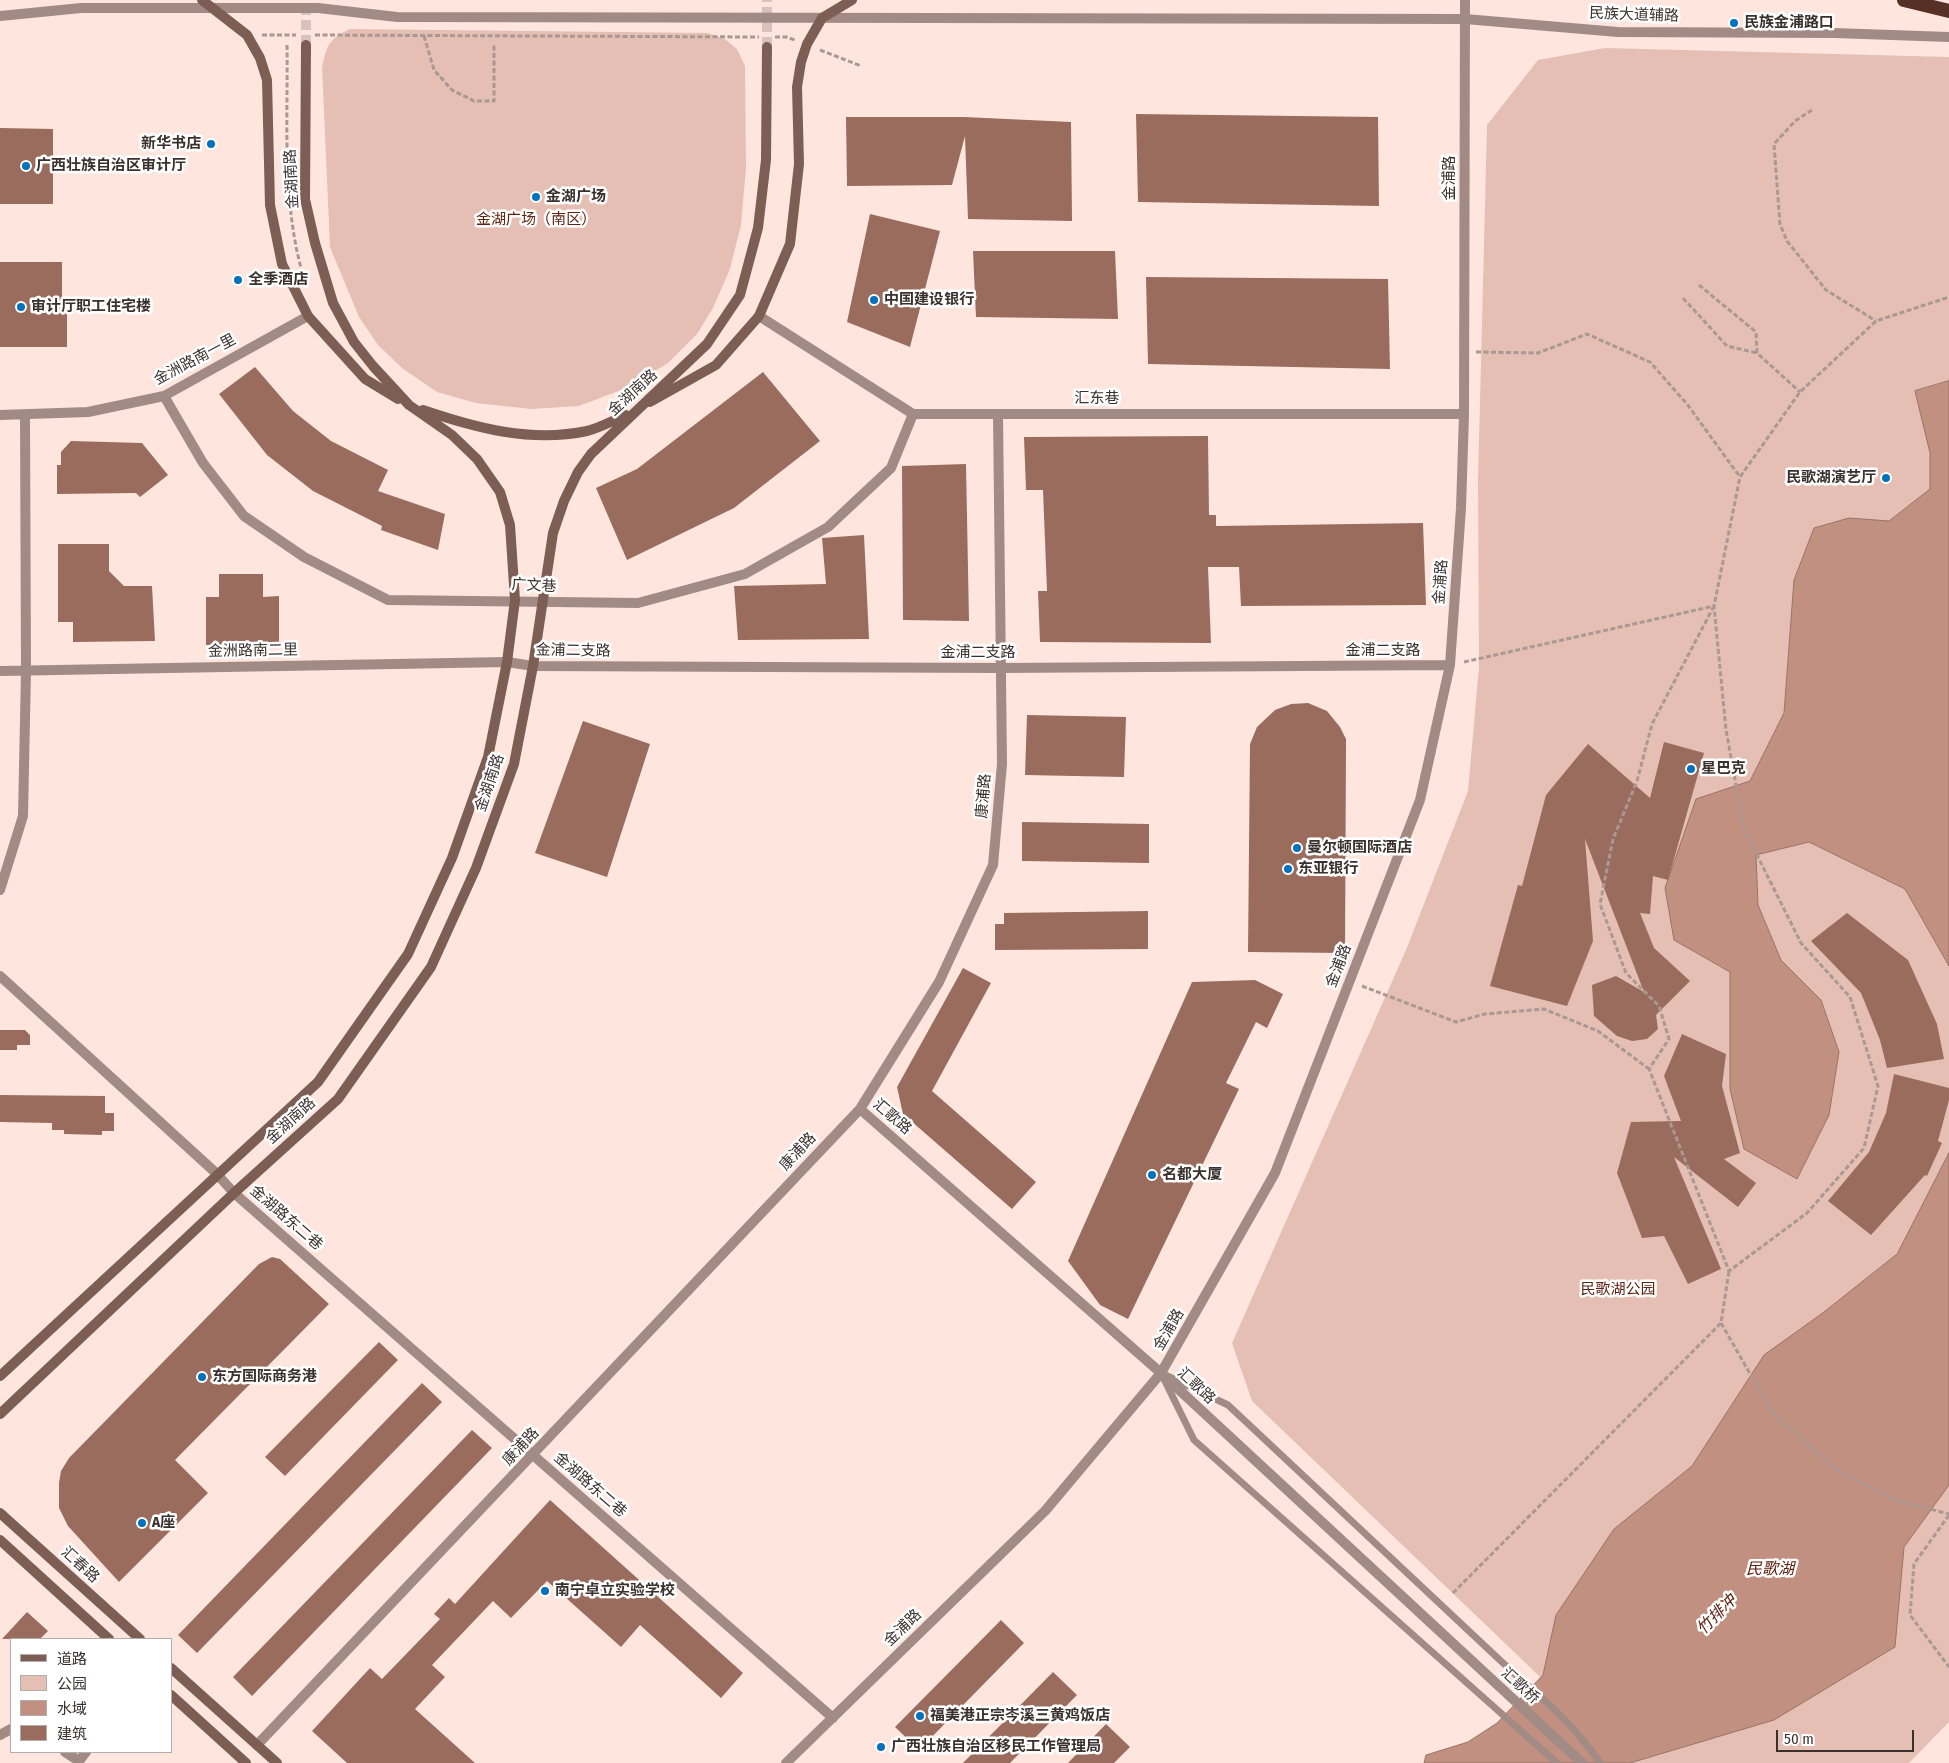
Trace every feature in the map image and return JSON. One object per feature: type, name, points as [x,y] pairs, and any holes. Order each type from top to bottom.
[{"type":"highway","points":[[1904,0],[1949,11]]},
{"type":"main road","points":[[202,0],[247,35],[260,58],[267,80],[270,205],[282,264],[308,316],[365,379],[409,405],[471,426],[543,436],[588,431],[632,412],[716,365],[760,316],[790,244],[799,164],[798,87],[801,62],[807,44],[822,18],[852,0]]},
{"type":"main road","name":"金湖南路","points":[[0,1376],[216,1174],[318,1082],[408,954],[452,858],[488,757],[507,662],[515,600],[510,525],[500,492],[478,459],[452,435],[409,405],[354,342],[333,303],[315,243],[305,199],[306,45]]},
{"type":"main road","name":"金湖南路","points":[[0,1414],[234,1193],[338,1099],[431,967],[476,868],[514,764],[533,666],[541,602],[553,533],[564,501],[578,472],[591,454],[632,412],[708,344],[740,295],[758,228],[766,160],[767,47]]},
{"type":"main road","name":"汇春路","points":[[0,1513],[139,1638]]},
{"type":"main road","points":[[0,1540],[109,1638]]},
{"type":"main road","points":[[172,1669],[277,1763]]},
{"type":"main road","points":[[172,1696],[246,1763]]},
{"type":"street","name":"金浦路","points":[[786,1763],[1045,1511],[1161,1373],[1275,1173],[1420,800],[1450,665],[1461,508],[1464,414],[1465,0]]},
{"type":"street","name":"民族大道辅路","points":[[0,16],[81,8],[318,8],[397,17],[1465,20],[1618,32],[1834,33],[1949,37]]},
{"type":"street","name":"金洲路南一里","points":[[0,416],[88,412],[164,396],[308,316]]},
{"type":"street","points":[[760,316],[913,414]]},
{"type":"street","name":"广文巷","points":[[164,396],[203,463],[244,516],[304,557],[388,600],[515,600],[638,603],[745,574],[828,527],[884,475],[891,468],[913,414]]},
{"type":"street","name":"汇东巷","points":[[913,414],[1464,414]]},
{"type":"street","name":"康浦路","points":[[257,1746],[860,1109],[939,982],[993,865],[1002,764],[998,414]]},
{"type":"street","points":[[0,890],[23,816],[26,671],[25,416]]},
{"type":"street","name":"金浦二支路","points":[[507,662],[533,666],[1000,668],[1450,665]]},
{"type":"street","name":"金洲路南二里","points":[[0,670],[507,662]]},
{"type":"street","name":"金湖路东二巷","points":[[0,976],[216,1174],[234,1193],[833,1718]]},
{"type":"street","name":"汇歌路","points":[[860,1109],[1161,1373],[1438,1632]]},
{"type":"street","name":"汇歌桥","points":[[1438,1632],[1582,1763]]},
{"type":"street","points":[[66,1753],[78,1761],[85,1753]]},
{"type":"lane","points":[[1161,1373],[1194,1440],[1557,1763]]},
{"type":"lane","points":[[1161,1373],[1228,1405],[1519,1678],[1545,1699],[1580,1734],[1600,1763]]},
{"type":"path","points":[[247,35],[786,37],[861,66]]},
{"type":"path","points":[[424,36],[434,70],[452,90],[474,101],[494,101],[494,45]]},
{"type":"path","points":[[1812,110],[1795,121],[1774,144],[1780,224],[1787,241],[1826,290],[1876,321]]},
{"type":"path","points":[[1699,285],[1756,332],[1757,353]]},
{"type":"path","points":[[1682,298],[1727,346],[1757,353],[1800,392]]},
{"type":"path","points":[[1649,1069],[1669,1039],[1659,1006],[1626,973],[1600,904],[1613,839],[1637,781],[1652,724],[1714,606],[1740,477],[1800,392],[1876,321],[1949,298]]},
{"type":"path","points":[[1464,352],[1538,353],[1587,334],[1650,362],[1687,404],[1740,477]]},
{"type":"path","points":[[1450,665],[1714,606]]},
{"type":"path","points":[[1714,606],[1733,777],[1744,829],[1801,943],[1850,997],[1878,1086],[1864,1148],[1807,1213],[1729,1271]]},
{"type":"path","points":[[1350,981],[1456,1022],[1486,1014],[1544,1009],[1598,1031],[1649,1069],[1729,1271],[1721,1323],[1452,1593]]},
{"type":"path","points":[[1721,1323],[1772,1412],[1834,1468],[1892,1499],[1949,1514],[1914,1564],[1910,1615],[1949,1667]]},
{"type":"green space","name":"金湖广场（南区）","points":[[350,29],[708,33],[725,39],[737,49],[745,66],[746,168],[741,225],[730,269],[713,308],[697,334],[668,363],[629,387],[579,406],[531,409],[476,403],[437,392],[402,368],[378,345],[359,317],[330,247],[322,67],[330,44],[337,36]]},
{"type":"green space","name":"民歌湖公园","points":[[1605,48],[1949,57],[1949,1722],[1909,1763],[1630,1763],[1252,1401],[1232,1343],[1406,950],[1468,791],[1479,667],[1478,481],[1487,125],[1538,60]]},
{"type":"water","points":[[1949,381],[1949,966],[1905,889],[1809,842],[1756,855],[1758,905],[1781,960],[1821,1000],[1839,1052],[1829,1115],[1797,1179],[1744,1149],[1730,1089],[1730,972],[1674,940],[1665,888],[1696,799],[1750,781],[1784,713],[1794,580],[1814,528],[1849,518],[1889,521],[1930,489],[1930,453],[1915,391]]},
{"type":"water","name":"民歌湖","points":[[1949,1153],[1949,1485],[1904,1547],[1895,1647],[1774,1720],[1630,1763],[1424,1763],[1426,1755],[1468,1742],[1497,1723],[1543,1675],[1556,1615],[1614,1529],[1692,1466],[1764,1355],[1824,1312],[1897,1254]]},
{"type":"building","points":[[1136,114],[1378,117],[1379,206],[1138,202]]},
{"type":"building","points":[[846,117],[964,117],[1071,122],[1072,221],[968,219],[965,136],[952,185],[847,186]]},
{"type":"building","name":"广西壮族自治区审计厅","points":[[0,128],[53,129],[53,204],[0,204]]},
{"type":"building","points":[[870,214],[940,231],[910,347],[847,322]]},
{"type":"building","points":[[973,251],[1115,251],[1118,319],[976,317]]},
{"type":"building","name":"审计厅职工住宅楼","points":[[0,262],[62,262],[62,312],[67,312],[67,347],[0,347]]},
{"type":"building","points":[[1146,277],[1388,279],[1390,369],[1148,364]]},
{"type":"building","points":[[255,367],[293,411],[331,441],[388,470],[378,491],[445,514],[438,550],[381,530],[382,526],[313,491],[267,455],[219,394]]},
{"type":"building","points":[[763,372],[820,441],[734,508],[627,560],[596,488],[637,469]]},
{"type":"building","points":[[1208,436],[1209,515],[1216,515],[1216,526],[1423,523],[1426,605],[1241,606],[1239,567],[1208,567],[1211,643],[1040,642],[1038,591],[1047,591],[1043,490],[1026,490],[1024,437]]},
{"type":"building","points":[[71,441],[142,443],[168,475],[140,497],[136,493],[57,494],[57,465],[61,465],[61,452]]},
{"type":"building","points":[[966,464],[969,621],[903,620],[902,466]]},
{"type":"building","points":[[864,535],[869,639],[738,640],[734,586],[826,584],[822,538]]},
{"type":"building","points":[[58,544],[109,544],[109,571],[124,586],[152,586],[155,641],[73,642],[73,622],[58,622]]},
{"type":"building","points":[[219,574],[263,574],[263,597],[279,596],[279,645],[206,645],[206,597],[219,597]]},
{"type":"building","name":"曼尔顿国际酒店","points":[[1308,703],[1327,711],[1340,727],[1346,739],[1345,953],[1248,952],[1250,744],[1257,727],[1275,710],[1291,704]]},
{"type":"building","points":[[1027,715],[1126,717],[1124,777],[1025,775]]},
{"type":"building","points":[[583,721],[650,744],[607,877],[535,853]]},
{"type":"building","points":[[1664,742],[1704,753],[1668,880],[1653,876],[1650,914],[1640,913],[1654,948],[1690,981],[1656,1015],[1658,1029],[1647,1039],[1632,1041],[1617,1036],[1594,1016],[1592,985],[1616,976],[1644,992],[1585,839],[1593,941],[1567,1006],[1490,986],[1518,885],[1522,886],[1546,795],[1588,744],[1650,798]]},
{"type":"building","points":[[1022,822],[1149,824],[1149,863],[1022,861]]},
{"type":"building","points":[[1148,911],[1148,949],[995,950],[995,924],[1004,924],[1004,913]]},
{"type":"building","points":[[1847,913],[1908,960],[1937,1024],[1944,1059],[1887,1068],[1880,1040],[1861,993],[1811,941]]},
{"type":"building","points":[[963,968],[991,983],[932,1091],[1036,1182],[1012,1209],[903,1114],[897,1087]]},
{"type":"building","name":"名都大厦","points":[[1255,980],[1283,994],[1267,1028],[1256,1022],[1226,1083],[1239,1089],[1128,1319],[1100,1305],[1068,1261],[1192,982]]},
{"type":"building","points":[[0,1030],[25,1030],[30,1035],[30,1045],[17,1045],[17,1050],[0,1050]]},
{"type":"building","points":[[1682,1034],[1726,1054],[1722,1086],[1740,1153],[1724,1159],[1756,1183],[1738,1207],[1674,1157],[1721,1269],[1688,1284],[1664,1236],[1642,1238],[1617,1173],[1631,1122],[1681,1121],[1664,1076]]},
{"type":"building","points":[[1894,1074],[1949,1088],[1949,1100],[1938,1141],[1942,1143],[1927,1176],[1925,1175],[1871,1235],[1828,1201],[1869,1152],[1886,1113]]},
{"type":"building","points":[[0,1095],[105,1096],[105,1113],[114,1113],[114,1131],[102,1131],[102,1135],[64,1134],[64,1130],[52,1130],[52,1123],[0,1122]]},
{"type":"building","name":"东方国际商务港","points":[[272,1257],[280,1259],[329,1304],[175,1460],[208,1493],[119,1582],[68,1526],[59,1508],[61,1471],[69,1458],[259,1264]]},
{"type":"building","points":[[379,1342],[398,1360],[285,1476],[265,1457]]},
{"type":"building","points":[[422,1383],[442,1402],[197,1653],[178,1635]]},
{"type":"building","points":[[472,1430],[492,1448],[252,1696],[233,1677]]},
{"type":"building","points":[[550,1500],[743,1673],[721,1698],[640,1625],[621,1647],[547,1581],[511,1618],[493,1601],[432,1665],[445,1677],[415,1709],[475,1763],[347,1763],[312,1731],[370,1668],[382,1679],[440,1619],[434,1614],[449,1598],[455,1604]]},
{"type":"building","points":[[27,1612],[48,1631],[41,1638],[2,1639]]},
{"type":"building","points":[[1001,1620],[1024,1643],[919,1750],[895,1727]]},
{"type":"building","points":[[1053,1672],[1077,1695],[1010,1763],[963,1763]]},
{"type":"building","points":[[1106,1724],[1130,1747],[1114,1763],[1068,1763]]},
{"type":"tunnel","points":[[306,0],[306,45]]},
{"type":"tunnel","points":[[767,0],[767,47]]},
{"type":"place","name":"民族金浦路口","points":[[1734,23]]},
{"type":"place","name":"新华书店","points":[[211,144]]},
{"type":"place","name":"广西壮族自治区审计厅","points":[[26,166]]},
{"type":"place","name":"金湖广场","points":[[536,197]]},
{"type":"place","name":"全季酒店","points":[[238,280]]},
{"type":"place","name":"中国建设银行","points":[[874,300]]},
{"type":"place","name":"审计厅职工住宅楼","points":[[21,307]]},
{"type":"place","name":"民歌湖演艺厅","points":[[1886,478]]},
{"type":"place","name":"星巴克","points":[[1691,769]]},
{"type":"place","name":"曼尔顿国际酒店","points":[[1297,848]]},
{"type":"place","name":"东亚银行","points":[[1288,869]]},
{"type":"place","name":"名都大厦","points":[[1152,1175]]},
{"type":"place","name":"东方国际商务港","points":[[202,1377]]},
{"type":"place","name":"A座","points":[[142,1523]]},
{"type":"place","name":"南宁卓立实验学校","points":[[545,1591]]},
{"type":"place","name":"福美港正宗岑溪三黄鸡饭店","points":[[920,1716]]},
{"type":"place","name":"广西壮族自治区移民工作管理局","points":[[881,1747]]},
{"type":"water label","name":"竹排冲","points":[[1717,1615]]}]
